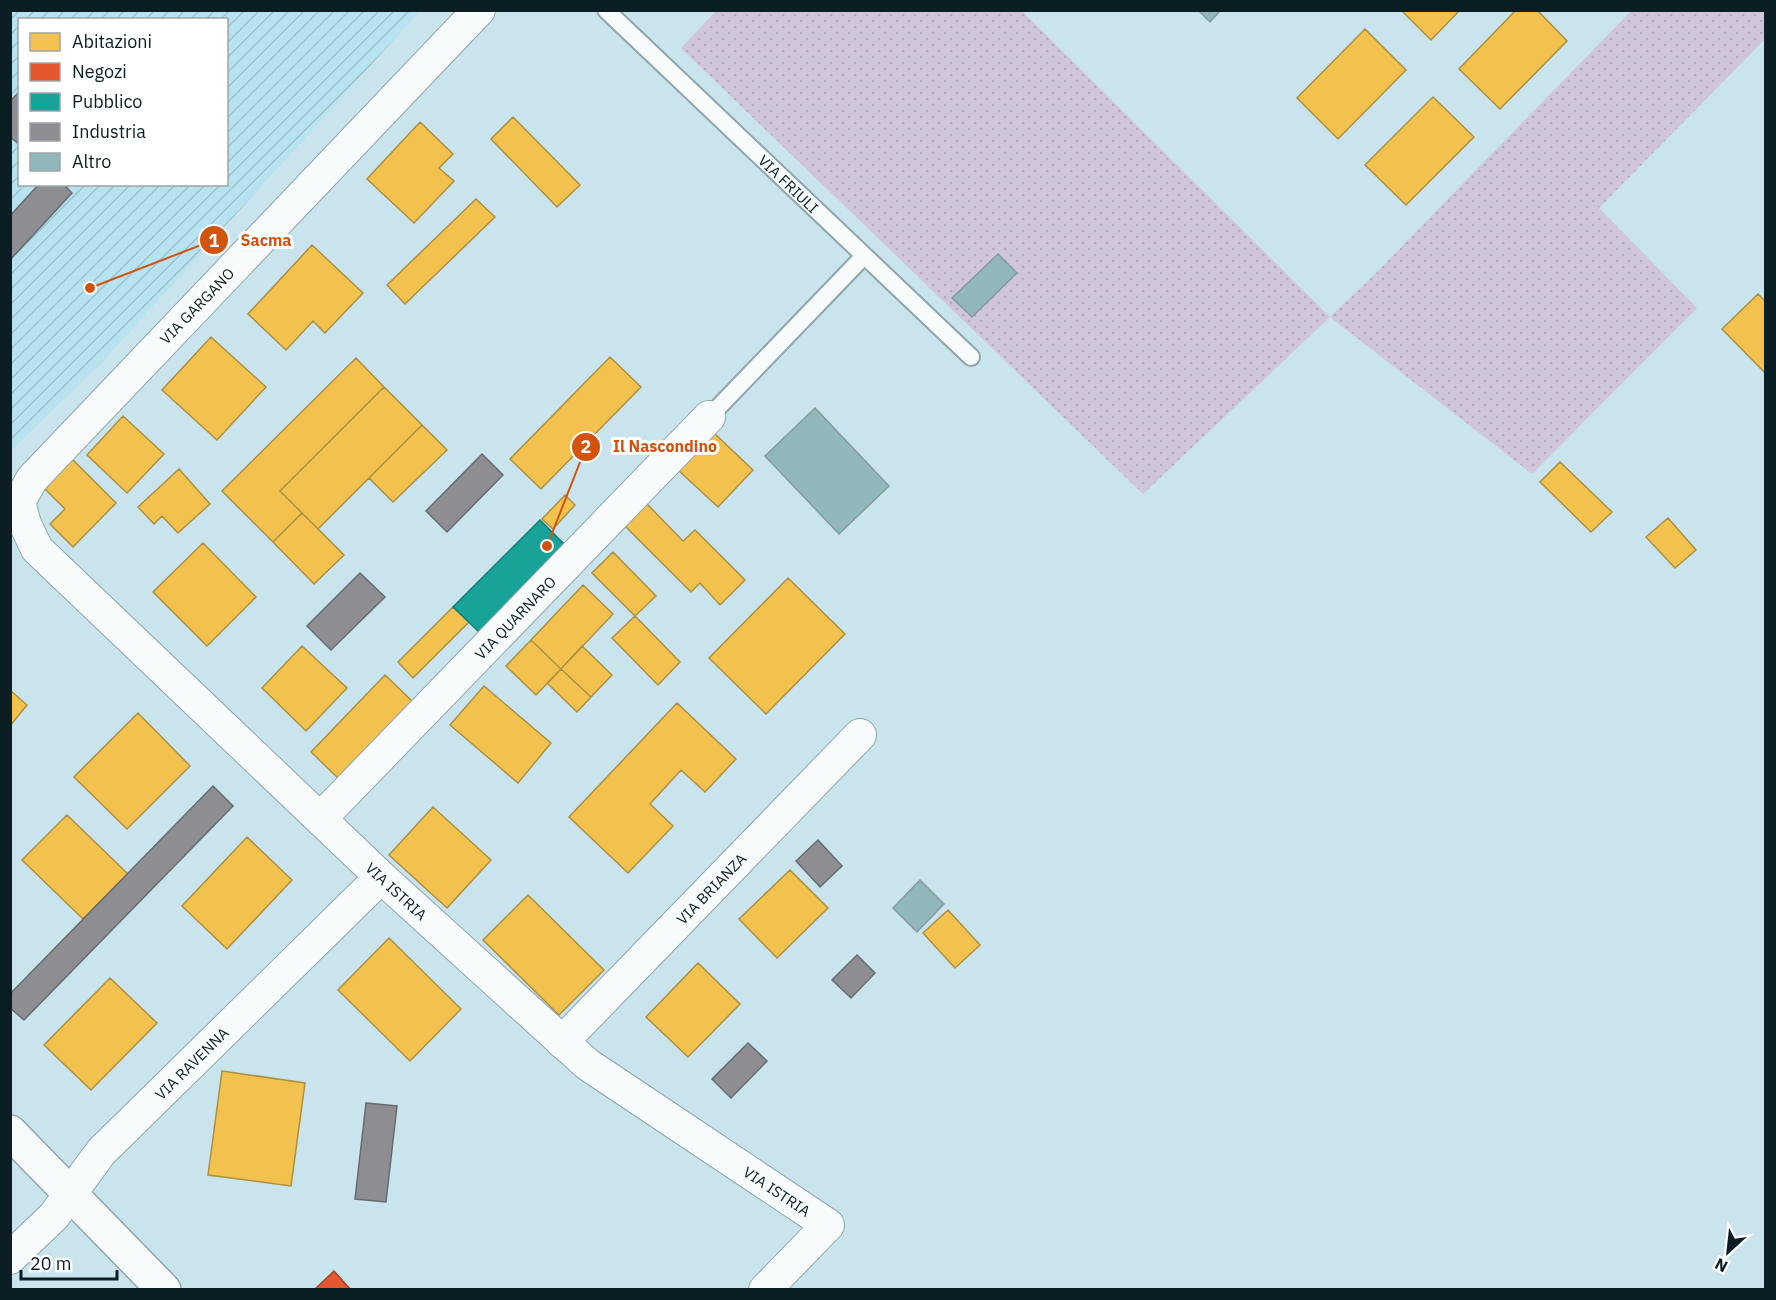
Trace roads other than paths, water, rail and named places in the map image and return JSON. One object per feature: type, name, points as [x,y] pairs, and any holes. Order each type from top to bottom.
[{"type":"street","name":"VIA GARGANO","points":[[19,502],[32,479],[479,10]]},
{"type":"street","name":"VIA QUARNARO","points":[[321,818],[709,417]]},
{"type":"street","name":"VIA ISTRIA","points":[[19,502],[25,524],[37,549],[381,877],[562,1042],[587,1064],[828,1225],[765,1290]]},
{"type":"street","name":"VIA BRIANZA","points":[[562,1042],[860,735]]},
{"type":"street","name":"VIA RAVENNA","points":[[10,1258],[54,1216],[101,1152],[381,877]]},
{"type":"street","points":[[10,1131],[164,1290]]},
{"type":"lane","name":"VIA FRIULI","points":[[606,10],[971,357]]},
{"type":"lane","points":[[709,417],[864,256]]},
{"type":"place","name":"Sacma","points":[[90,288]]},
{"type":"place","name":"Il Nascondino","points":[[547,546]]}]
